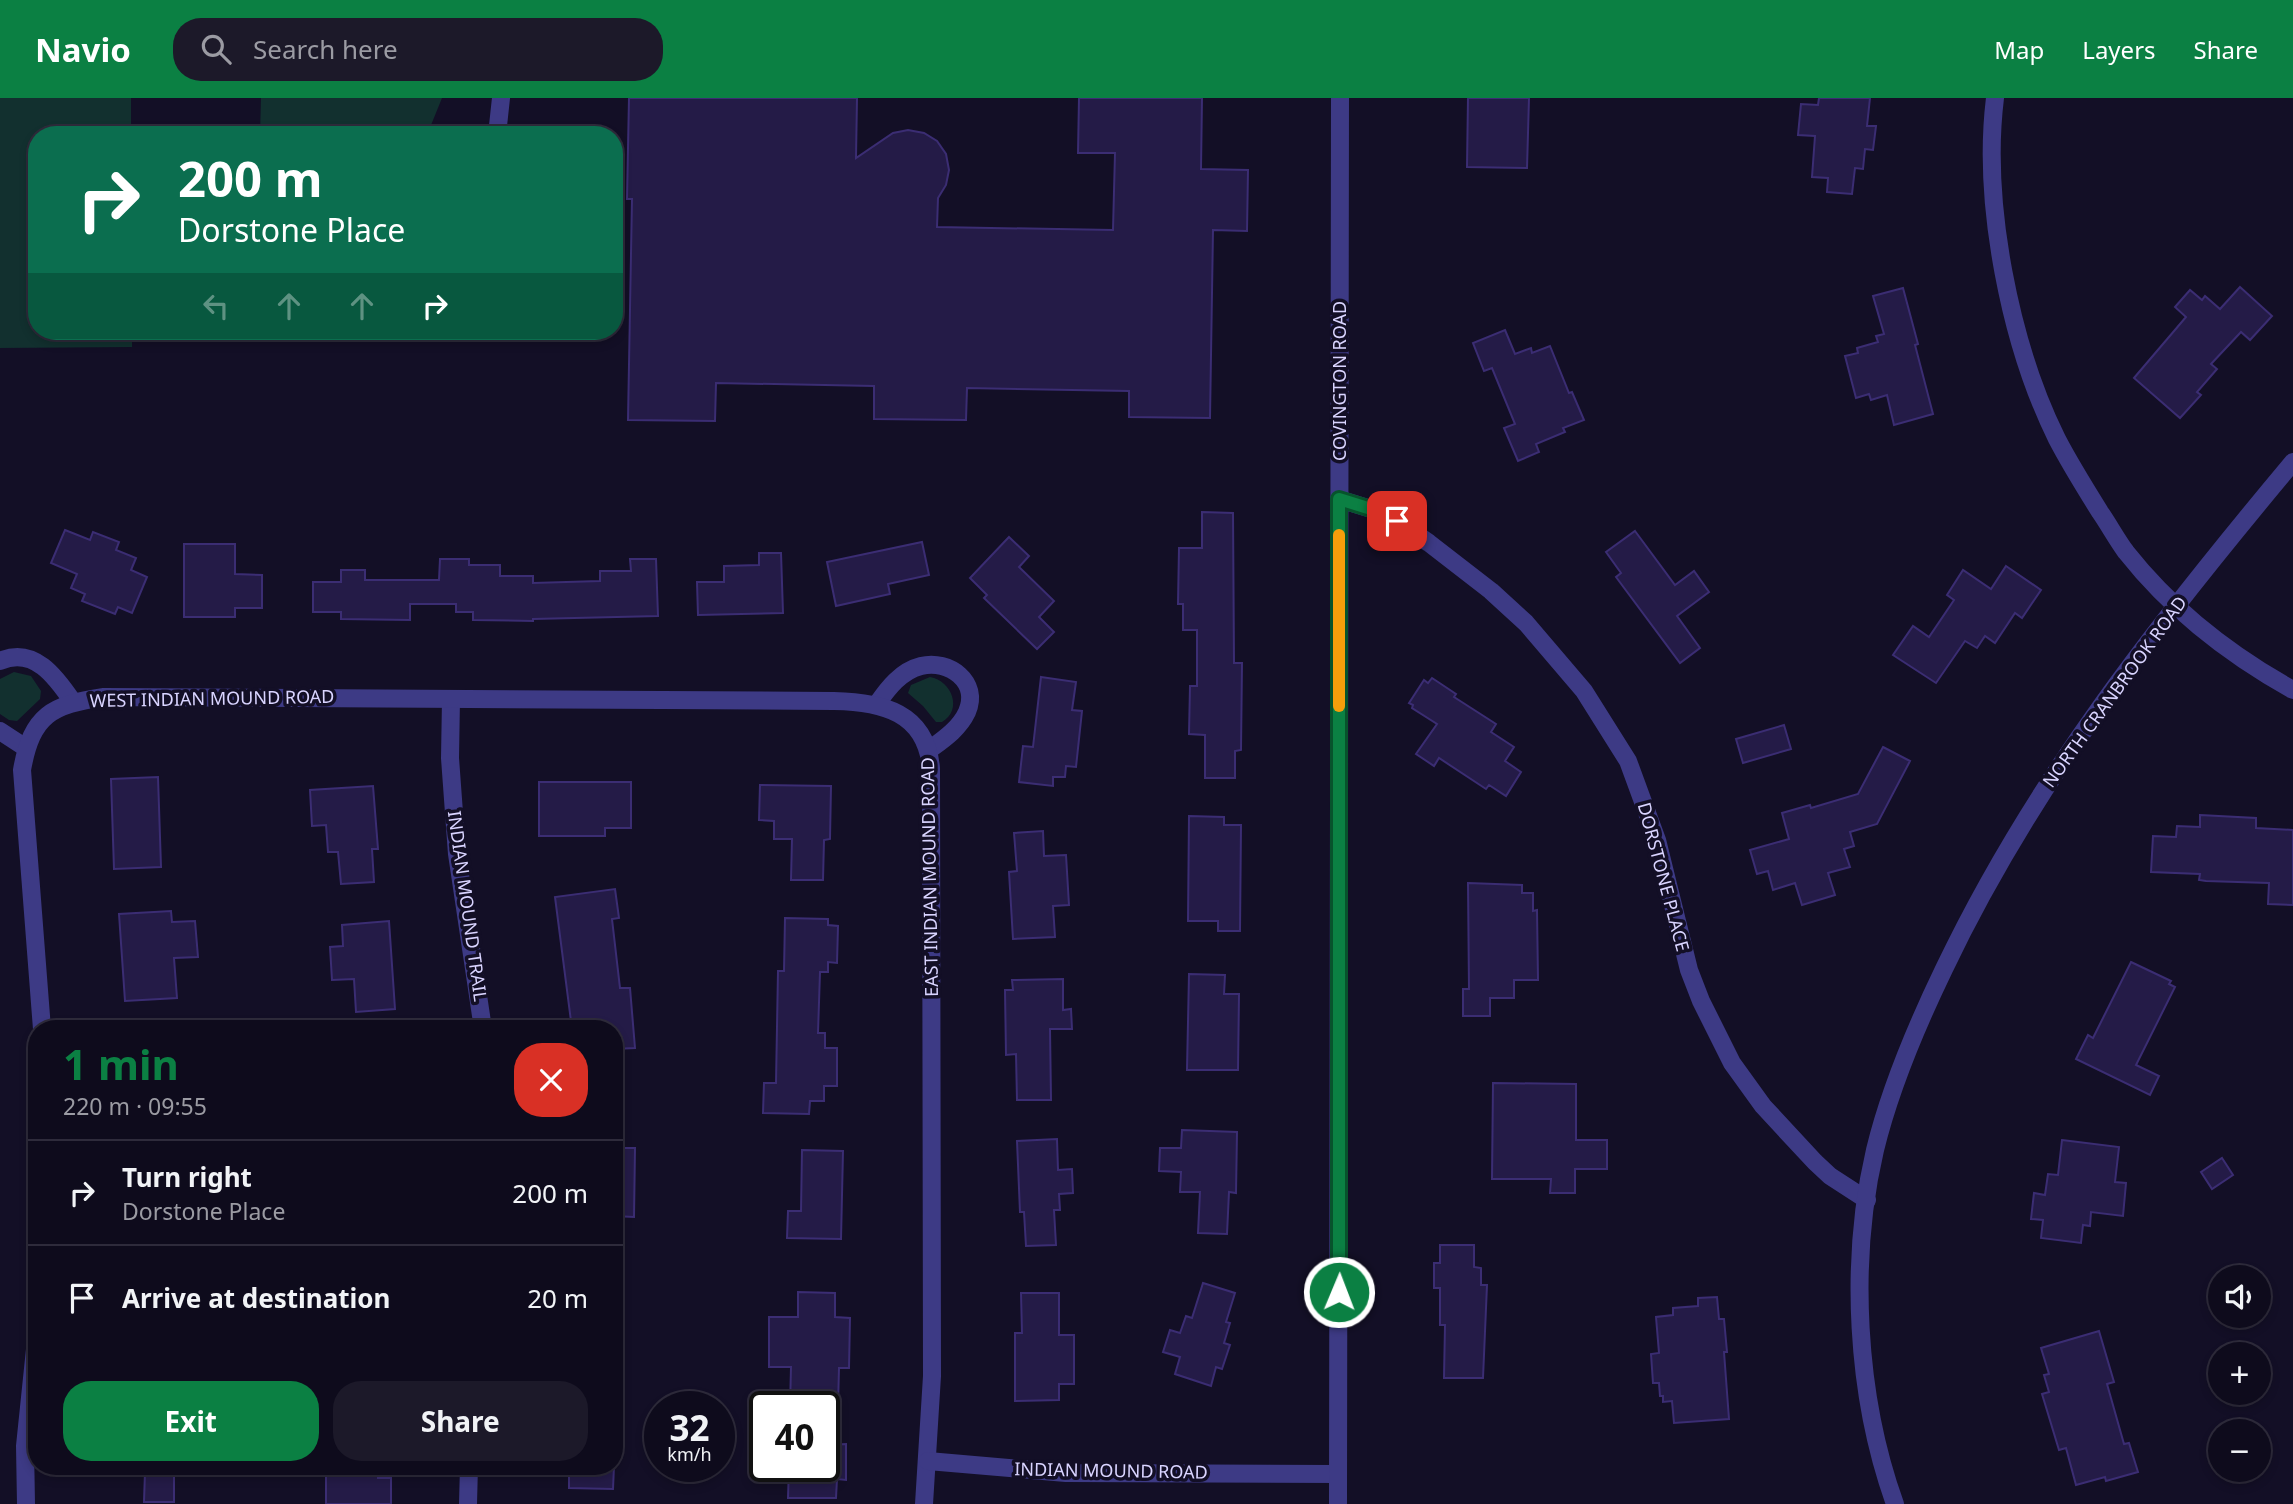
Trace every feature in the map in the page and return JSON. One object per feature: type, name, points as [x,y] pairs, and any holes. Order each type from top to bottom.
[{"type":"street","points":[[498,126],[501,98]]},
{"type":"street","name":"COVINGTON ROAD","points":[[1338,1504],[1340,98]]},
{"type":"street","points":[[1995,98],[1993,184],[1998,235],[2011,304],[2032,380],[2056,438],[2125,551],[2176,606],[2265,674],[2293,690]]},
{"type":"street","name":"NORTH CRANBROOK ROAD","points":[[1895,1504],[1868,1401],[1860,1266],[1875,1150],[1895,1085],[1928,1003],[1969,917],[2055,770],[2176,606],[2293,461]]},
{"type":"street","name":"DORSTONE PLACE","points":[[1339,499],[1380,513],[1430,543],[1491,591],[1526,623],[1584,691],[1628,761],[1657,840],[1689,970],[1727,1053],[1763,1106],[1815,1162],[1830,1176],[1867,1200]]},
{"type":"street","points":[[0,661],[15,657],[36,661],[58,680],[73,702]]},
{"type":"street","points":[[877,704],[902,675],[920,666],[948,666],[957,672],[965,680],[970,694],[969,709],[951,734],[929,750]]},
{"type":"street","name":"WEST INDIAN MOUND ROAD","points":[[42,1020],[22,770],[32,732],[41,720],[73,702],[104,697],[451,699]]},
{"type":"street","name":"EAST INDIAN MOUND ROAD","points":[[451,699],[834,701],[877,704],[912,723],[923,737],[929,750],[933,1252],[928,1461]]},
{"type":"street","name":"INDIAN MOUND TRAIL","points":[[451,699],[450,758],[457,854],[483,1020]]},
{"type":"street","points":[[0,731],[26,748]]},
{"type":"street","points":[[26,1504],[25,1446],[28,1417]]},
{"type":"street","points":[[924,1504],[928,1461]]},
{"type":"street","name":"INDIAN MOUND ROAD","points":[[928,1461],[1078,1473],[1338,1474]]},
{"type":"street","points":[[468,1504],[469,1475]]},
{"type":"green space","points":[[0,98],[131,98],[131,126],[28,126],[28,340],[132,340],[132,347],[0,348]]},
{"type":"green space","points":[[261,98],[442,98],[431,126],[260,126]]},
{"type":"green space","points":[[14,672],[31,676],[41,691],[40,699],[17,721],[9,720],[0,714],[0,679]]},
{"type":"green space","points":[[930,677],[944,684],[952,696],[952,710],[942,722],[936,722],[908,693],[911,685]]},
{"type":"building","points":[[629,98],[857,98],[856,158],[893,133],[908,130],[924,133],[937,141],[946,154],[949,170],[946,185],[938,198],[937,227],[1113,230],[1115,153],[1078,153],[1079,98],[1202,98],[1201,169],[1248,170],[1247,231],[1213,230],[1210,418],[1129,417],[1129,391],[967,388],[966,420],[874,419],[874,386],[716,383],[715,421],[628,420],[632,199],[627,199]]},
{"type":"building","points":[[1468,98],[1529,98],[1527,168],[1467,167]]},
{"type":"building","points":[[1819,98],[1870,98],[1867,126],[1876,126],[1873,150],[1865,149],[1863,169],[1855,168],[1852,194],[1827,192],[1828,178],[1812,177],[1815,136],[1798,135],[1801,104],[1818,105]]},
{"type":"building","points":[[2240,287],[2272,316],[2250,340],[2241,332],[2211,364],[2217,369],[2197,392],[2201,395],[2180,418],[2134,378],[2186,317],[2175,307],[2190,290],[2202,300],[2205,296],[2220,309]]},
{"type":"building","points":[[1903,288],[1933,414],[1894,425],[1887,395],[1871,400],[1869,394],[1856,398],[1845,356],[1858,353],[1857,348],[1878,342],[1876,336],[1884,334],[1873,296]]},
{"type":"building","points":[[1505,330],[1515,354],[1531,348],[1532,353],[1550,346],[1569,393],[1572,392],[1584,420],[1563,428],[1565,432],[1536,444],[1539,452],[1518,461],[1504,428],[1515,424],[1492,368],[1484,371],[1473,343]]},
{"type":"building","points":[[1202,512],[1233,513],[1234,663],[1242,663],[1241,750],[1235,751],[1235,778],[1205,778],[1205,735],[1189,734],[1190,686],[1197,686],[1197,630],[1183,630],[1183,604],[1178,604],[1179,548],[1202,548]]},
{"type":"building","points":[[65,530],[90,540],[93,532],[119,542],[116,550],[136,558],[131,570],[147,577],[132,613],[118,607],[115,614],[82,601],[85,594],[71,588],[77,574],[51,563]]},
{"type":"building","points":[[1635,531],[1675,585],[1694,571],[1709,592],[1677,616],[1700,648],[1680,663],[1616,577],[1621,573],[1606,552]]},
{"type":"building","points":[[1009,537],[1029,556],[1019,567],[1054,601],[1039,617],[1054,632],[1037,649],[984,598],[987,595],[970,578]]},
{"type":"building","points":[[922,542],[929,575],[888,584],[890,594],[836,606],[827,562]]},
{"type":"building","points":[[184,544],[235,544],[235,574],[262,575],[262,608],[235,608],[235,617],[184,617]]},
{"type":"building","points":[[759,553],[781,553],[783,613],[698,615],[697,582],[724,582],[724,566],[759,565]]},
{"type":"building","points":[[440,559],[469,559],[469,565],[500,565],[500,576],[533,576],[533,583],[600,581],[600,571],[631,571],[630,559],[656,559],[658,616],[533,621],[473,620],[473,612],[456,612],[456,604],[410,604],[410,620],[341,619],[341,612],[313,612],[313,582],[341,582],[341,570],[365,570],[365,580],[439,580]]},
{"type":"building","points":[[2006,566],[2041,590],[2022,618],[2015,613],[1995,643],[1985,636],[1977,648],[1965,641],[1936,683],[1893,655],[1913,626],[1929,637],[1954,600],[1947,595],[1963,570],[1991,589]]},
{"type":"building","points":[[1041,677],[1076,682],[1072,710],[1082,711],[1076,767],[1066,766],[1065,777],[1053,777],[1053,786],[1019,782],[1023,746],[1033,747]]},
{"type":"building","points":[[1432,678],[1456,694],[1454,697],[1496,724],[1491,732],[1514,747],[1505,761],[1521,772],[1506,796],[1489,785],[1486,789],[1439,758],[1434,766],[1416,754],[1437,724],[1412,708],[1413,705],[1409,703],[1424,680],[1428,683]]},
{"type":"building","points":[[1784,725],[1791,749],[1743,763],[1736,739]]},
{"type":"building","points":[[1883,747],[1910,761],[1877,824],[1850,832],[1854,846],[1844,849],[1850,867],[1828,873],[1835,895],[1802,905],[1795,883],[1773,890],[1768,871],[1757,874],[1750,850],[1789,839],[1782,813],[1810,805],[1811,808],[1858,794]]},
{"type":"building","points":[[158,777],[161,867],[114,869],[111,779]]},
{"type":"building","points":[[539,782],[631,782],[631,828],[605,828],[605,836],[539,836]]},
{"type":"building","points":[[760,785],[831,786],[830,839],[824,840],[823,880],[791,880],[792,839],[774,839],[774,821],[759,820]]},
{"type":"building","points":[[373,786],[378,849],[372,849],[374,882],[341,884],[338,852],[328,852],[326,825],[312,826],[310,790]]},
{"type":"building","points":[[2200,815],[2256,818],[2256,828],[2293,830],[2293,905],[2268,904],[2269,883],[2206,881],[2199,880],[2200,874],[2151,872],[2153,836],[2176,837],[2177,826],[2200,827]]},
{"type":"building","points":[[1189,816],[1224,817],[1224,825],[1241,825],[1240,931],[1218,931],[1218,921],[1188,921]]},
{"type":"building","points":[[1043,831],[1044,856],[1066,855],[1069,905],[1053,906],[1055,937],[1013,939],[1009,872],[1017,871],[1014,833]]},
{"type":"building","points":[[1468,883],[1522,885],[1522,893],[1533,893],[1533,911],[1537,910],[1538,980],[1514,980],[1514,998],[1490,998],[1490,1016],[1463,1016],[1463,989],[1469,989]]},
{"type":"building","points":[[615,889],[619,918],[612,919],[620,988],[630,988],[635,1048],[623,1049],[623,1020],[571,1020],[555,897]]},
{"type":"building","points":[[171,911],[172,922],[195,921],[198,957],[174,958],[177,998],[125,1001],[119,914]]},
{"type":"building","points":[[785,918],[828,919],[828,925],[838,926],[837,963],[828,962],[828,972],[820,972],[818,1033],[825,1033],[825,1048],[837,1048],[837,1086],[824,1086],[824,1101],[810,1101],[809,1114],[763,1113],[764,1083],[776,1083],[778,971],[784,971]]},
{"type":"building","points":[[389,921],[395,1009],[356,1012],[354,979],[332,980],[330,947],[343,946],[342,925]]},
{"type":"building","points":[[2131,962],[2171,981],[2169,984],[2175,987],[2136,1065],[2159,1076],[2150,1095],[2076,1059],[2088,1035],[2093,1038]]},
{"type":"building","points":[[1189,974],[1225,975],[1224,994],[1239,994],[1238,1070],[1187,1070]]},
{"type":"building","points":[[1063,979],[1063,1010],[1071,1009],[1072,1029],[1050,1029],[1051,1100],[1017,1100],[1016,1054],[1006,1055],[1005,990],[1013,990],[1012,980]]},
{"type":"building","points":[[1493,1083],[1576,1084],[1576,1140],[1607,1140],[1607,1169],[1575,1169],[1575,1193],[1550,1193],[1551,1179],[1492,1179]]},
{"type":"building","points":[[1182,1130],[1237,1132],[1236,1193],[1229,1192],[1227,1234],[1198,1233],[1200,1192],[1180,1192],[1181,1172],[1159,1171],[1160,1148],[1181,1148]]},
{"type":"building","points":[[1057,1139],[1058,1170],[1072,1169],[1073,1193],[1059,1194],[1060,1210],[1054,1210],[1056,1245],[1026,1246],[1024,1212],[1020,1212],[1017,1141]]},
{"type":"building","points":[[2062,1140],[2119,1147],[2115,1182],[2126,1183],[2123,1216],[2091,1212],[2090,1226],[2083,1225],[2081,1243],[2041,1238],[2043,1220],[2031,1219],[2034,1193],[2045,1195],[2048,1174],[2058,1175]]},
{"type":"building","points":[[623,1148],[635,1148],[634,1217],[623,1216]]},
{"type":"building","points":[[802,1150],[843,1151],[841,1239],[787,1238],[788,1211],[801,1211]]},
{"type":"building","points":[[2222,1158],[2233,1175],[2212,1189],[2201,1172]]},
{"type":"building","points":[[1440,1245],[1474,1245],[1474,1267],[1481,1268],[1481,1285],[1487,1285],[1483,1378],[1444,1378],[1445,1325],[1440,1325],[1440,1288],[1434,1288],[1434,1263],[1440,1263]]},
{"type":"building","points":[[1203,1283],[1235,1293],[1226,1322],[1230,1323],[1224,1343],[1230,1345],[1222,1369],[1216,1367],[1211,1386],[1175,1374],[1180,1357],[1163,1352],[1170,1330],[1180,1333],[1186,1316],[1192,1318]]},
{"type":"building","points":[[798,1292],[835,1293],[835,1317],[850,1318],[849,1368],[839,1368],[838,1391],[790,1391],[791,1367],[769,1367],[769,1317],[798,1317]]},
{"type":"building","points":[[1021,1293],[1059,1293],[1059,1335],[1074,1335],[1074,1384],[1059,1384],[1059,1400],[1015,1401],[1015,1333],[1022,1333]]},
{"type":"building","points":[[1717,1297],[1719,1319],[1724,1319],[1729,1419],[1674,1423],[1672,1401],[1663,1402],[1659,1383],[1653,1383],[1651,1354],[1659,1353],[1656,1317],[1673,1315],[1673,1308],[1698,1306],[1698,1298]]},
{"type":"building","points":[[2099,1331],[2114,1382],[2107,1384],[2124,1444],[2129,1443],[2138,1472],[2106,1481],[2105,1477],[2076,1485],[2066,1448],[2059,1450],[2042,1394],[2049,1392],[2044,1375],[2049,1374],[2041,1348]]},
{"type":"building","points":[[840,1444],[846,1444],[846,1480],[840,1479]]},
{"type":"building","points":[[145,1475],[174,1475],[174,1502],[144,1502]]},
{"type":"building","points":[[326,1475],[378,1475],[378,1478],[391,1478],[391,1504],[326,1504]]},
{"type":"building","points":[[569,1475],[614,1475],[613,1489],[569,1488]]},
{"type":"building","points":[[788,1482],[837,1482],[836,1498],[788,1498]]},
{"type":"slow traffic","points":[[1339,535],[1339,706]]},
{"type":"route","points":[[1339,1292],[1339,499],[1397,521]]}]
